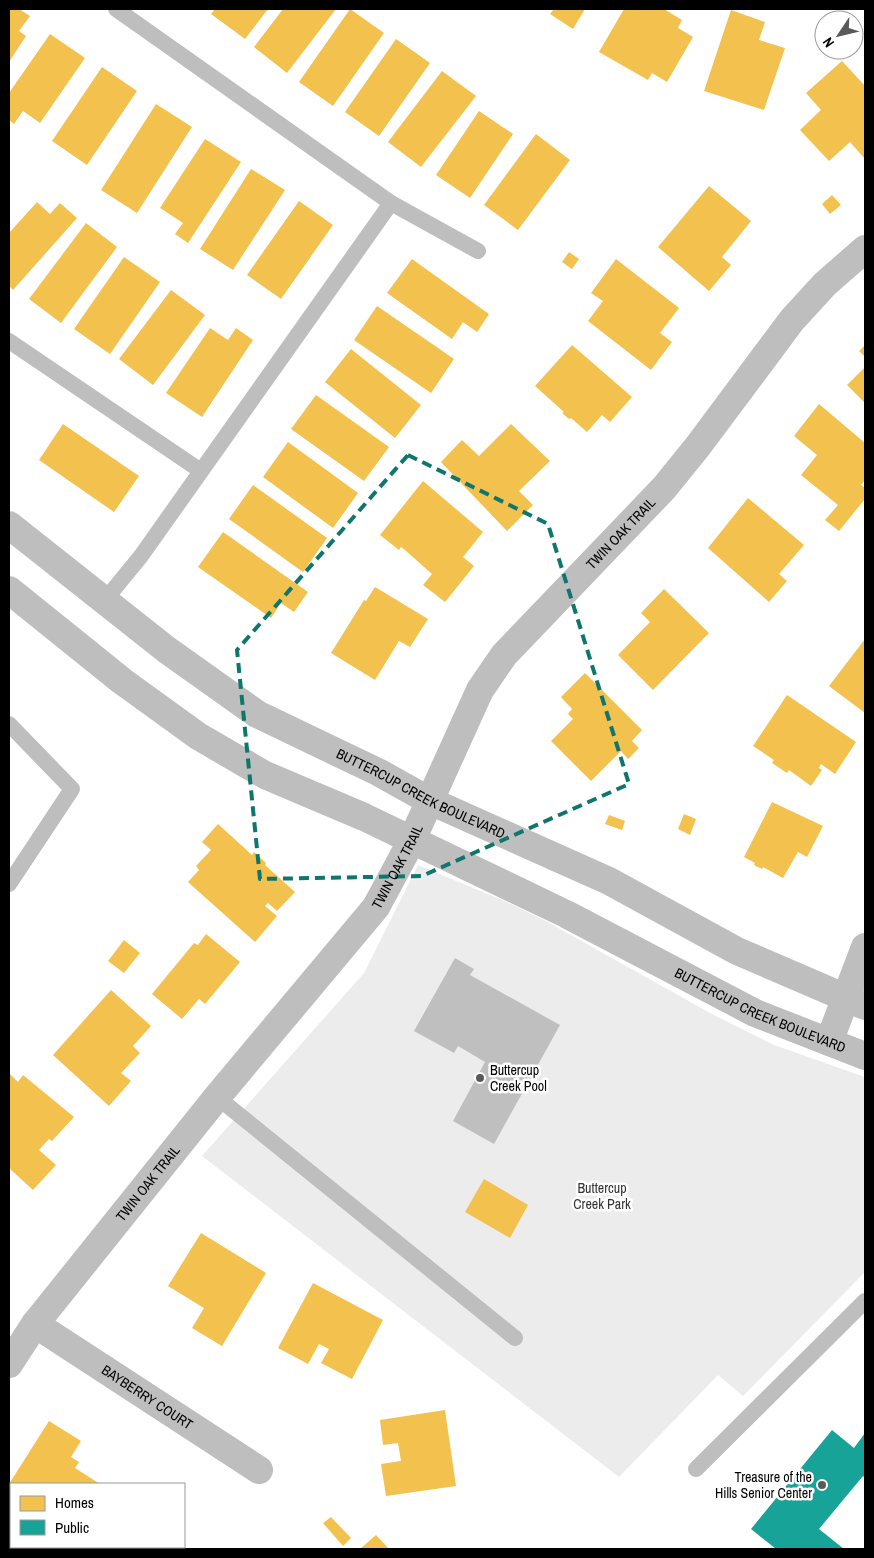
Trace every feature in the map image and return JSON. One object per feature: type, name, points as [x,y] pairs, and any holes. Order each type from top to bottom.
[{"type":"street","name":"TWIN OAK TRAIL","points":[[9,1364],[35,1324],[217,1097],[376,907],[412,840],[480,690],[504,655],[664,488],[698,446],[792,320],[825,284],[865,250]]},
{"type":"street","name":"BUTTERCUP CREEK BOULEVARD","points":[[9,525],[167,650],[257,714],[378,772],[430,801],[609,881],[737,951],[855,1003]]},
{"type":"street","name":"BUTTERCUP CREEK BOULEVARD","points":[[9,590],[122,681],[198,736],[265,775],[412,840],[566,914],[755,1012],[865,1056]]},
{"type":"street","points":[[829,1042],[855,1003],[865,947]]},
{"type":"street","name":"BAYBERRY COURT","points":[[35,1324],[259,1470]]},
{"type":"lane","points":[[116,9],[391,203],[478,251]]},
{"type":"lane","points":[[104,600],[141,556],[391,203]]},
{"type":"lane","points":[[9,341],[201,471]]},
{"type":"lane","points":[[9,724],[72,789],[9,884]]},
{"type":"lane","points":[[217,1097],[514,1338]]},
{"type":"lane","points":[[696,1468],[865,1301]]},
{"type":"highlighted area","points":[[408,455],[548,524],[629,784],[422,876],[260,879],[237,650]]},
{"type":"green space","name":"Buttercup Creek Park","points":[[418,865],[502,900],[546,921],[710,1013],[774,1045],[865,1077],[865,1272],[743,1396],[718,1375],[619,1477],[202,1156],[364,973]]},
{"type":"shaded area","points":[[455,958],[474,969],[470,975],[560,1025],[494,1144],[453,1121],[485,1062],[458,1046],[454,1053],[414,1031]]},
{"type":"building: Homes","points":[[9,9],[19,9],[30,16],[19,31],[26,36],[9,62]]},
{"type":"building: Homes","points":[[215,9],[268,9],[245,39],[211,14]]},
{"type":"building: Homes","points":[[283,9],[336,9],[287,73],[254,47]]},
{"type":"building: Homes","points":[[350,9],[384,33],[333,106],[299,82]]},
{"type":"building: Homes","points":[[554,9],[585,9],[573,29],[550,14]]},
{"type":"building: Homes","points":[[624,9],[664,9],[682,20],[678,28],[693,37],[667,82],[652,73],[648,80],[599,52]]},
{"type":"building: Homes","points":[[731,10],[765,22],[759,40],[785,48],[764,110],[704,91]]},
{"type":"building: Homes","points":[[50,34],[85,58],[40,123],[23,111],[14,124],[9,120],[9,93]]},
{"type":"building: Homes","points":[[396,39],[430,63],[379,136],[345,112]]},
{"type":"building: Homes","points":[[842,61],[865,86],[865,159],[850,142],[829,161],[800,130],[821,110],[806,93]]},
{"type":"building: Homes","points":[[102,67],[137,91],[87,165],[52,141]]},
{"type":"building: Homes","points":[[442,71],[476,96],[421,167],[388,142]]},
{"type":"building: Homes","points":[[156,104],[192,127],[137,213],[101,190]]},
{"type":"building: Homes","points":[[479,111],[513,134],[470,198],[436,175]]},
{"type":"building: Homes","points":[[536,134],[570,160],[518,230],[484,205]]},
{"type":"building: Homes","points":[[205,139],[241,162],[188,243],[175,234],[183,223],[160,208]]},
{"type":"building: Homes","points":[[251,169],[285,190],[233,270],[200,249]]},
{"type":"building: Homes","points":[[709,186],[751,221],[722,257],[731,265],[709,291],[658,247]]},
{"type":"building: Homes","points":[[832,195],[841,205],[830,214],[822,204]]},
{"type":"building: Homes","points":[[299,201],[333,225],[281,299],[247,275]]},
{"type":"building: Homes","points":[[37,202],[50,214],[60,203],[77,218],[13,290],[9,286],[9,233]]},
{"type":"building: Homes","points":[[86,223],[117,247],[61,323],[29,299]]},
{"type":"building: Homes","points":[[569,252],[579,259],[572,269],[562,262]]},
{"type":"building: Homes","points":[[124,257],[160,282],[110,354],[74,329]]},
{"type":"building: Homes","points":[[412,259],[489,314],[477,332],[463,322],[452,339],[387,293]]},
{"type":"building: Homes","points":[[616,259],[679,308],[660,333],[672,342],[651,370],[588,321],[603,301],[591,293]]},
{"type":"building: Homes","points":[[171,290],[205,315],[153,385],[119,359]]},
{"type":"building: Homes","points":[[377,306],[454,359],[431,393],[354,340]]},
{"type":"building: Homes","points":[[210,328],[228,340],[236,328],[253,340],[202,417],[166,393]]},
{"type":"building: Homes","points":[[572,345],[632,397],[610,422],[602,415],[587,432],[562,413],[564,412],[535,386]]},
{"type":"building: Homes","points":[[865,345],[865,357],[859,351]]},
{"type":"building: Homes","points":[[351,349],[421,405],[395,438],[325,382]]},
{"type":"building: Homes","points":[[865,367],[865,403],[847,385]]},
{"type":"building: Homes","points":[[316,395],[389,447],[364,481],[291,429]]},
{"type":"building: Homes","points":[[819,404],[865,443],[865,480],[861,485],[865,488],[865,499],[839,531],[825,520],[838,505],[801,475],[817,455],[794,436]]},
{"type":"building: Homes","points":[[63,424],[139,476],[114,512],[39,460]]},
{"type":"building: Homes","points":[[511,424],[550,461],[519,491],[533,505],[507,531],[441,462],[462,440],[479,456]]},
{"type":"building: Homes","points":[[288,442],[358,493],[333,528],[263,477]]},
{"type":"building: Homes","points":[[423,481],[483,532],[463,557],[474,566],[445,602],[423,585],[432,574],[401,547],[399,550],[380,535]]},
{"type":"building: Homes","points":[[253,485],[327,538],[303,572],[229,519]]},
{"type":"building: Homes","points":[[748,498],[804,545],[779,574],[787,581],[769,602],[708,548]]},
{"type":"building: Homes","points":[[223,532],[308,592],[294,612],[281,603],[271,618],[198,567]]},
{"type":"building: Homes","points":[[375,587],[428,619],[410,647],[399,641],[375,680],[331,653],[364,600],[366,601]]},
{"type":"building: Homes","points":[[664,589],[709,633],[653,690],[618,655],[650,622],[641,613]]},
{"type":"building: Homes","points":[[865,639],[865,713],[829,686]]},
{"type":"building: Homes","points":[[585,673],[642,730],[632,741],[639,748],[628,759],[621,751],[591,781],[551,741],[573,719],[568,714],[572,709],[561,697]]},
{"type":"building: Homes","points":[[787,695],[856,742],[835,774],[821,764],[819,768],[822,770],[811,786],[789,770],[787,773],[772,763],[774,760],[753,746]]},
{"type":"building: Homes","points":[[772,802],[823,826],[807,857],[798,852],[783,878],[763,867],[762,869],[754,865],[755,863],[744,857]]},
{"type":"building: Homes","points":[[684,814],[696,819],[690,835],[678,829]]},
{"type":"building: Homes","points":[[609,815],[625,821],[622,830],[605,824]]},
{"type":"building: Homes","points":[[218,824],[252,855],[254,852],[266,863],[265,865],[295,892],[277,911],[268,903],[265,906],[277,916],[255,942],[188,882],[199,870],[196,866],[211,850],[202,842]]},
{"type":"building: Homes","points":[[206,934],[240,962],[205,1004],[199,999],[182,1019],[152,994],[194,943],[198,945]]},
{"type":"building: Homes","points":[[124,940],[140,953],[124,973],[108,961]]},
{"type":"building: Homes","points":[[111,990],[151,1026],[133,1046],[140,1053],[121,1073],[131,1081],[109,1106],[53,1055]]},
{"type":"building: Homes","points":[[9,1073],[18,1082],[23,1075],[74,1117],[52,1141],[49,1139],[39,1150],[56,1165],[33,1190],[9,1168]]},
{"type":"building: Homes","points":[[484,1179],[528,1205],[510,1238],[465,1212]]},
{"type":"building: Homes","points":[[201,1233],[266,1273],[222,1346],[192,1328],[204,1308],[168,1286]]},
{"type":"building: Homes","points":[[313,1283],[383,1320],[352,1379],[321,1363],[329,1349],[319,1344],[308,1364],[278,1348]]},
{"type":"building: Homes","points":[[445,1410],[456,1486],[386,1496],[381,1464],[401,1461],[398,1443],[383,1445],[380,1420]]},
{"type":"building: Homes","points":[[49,1421],[81,1441],[71,1457],[79,1462],[75,1468],[98,1483],[10,1483],[10,1492],[9,1484]]},
{"type":"building: Homes","points":[[331,1517],[351,1538],[343,1546],[323,1523]]},
{"type":"building: Homes","points":[[376,1535],[389,1549],[360,1549]]},
{"type":"building: Homes","points":[[173,1548],[175,1549],[99,1549]]},
{"type":"building: Public","name":"Treasure of the Hills Senior Center","points":[[832,1430],[854,1448],[865,1433],[865,1478],[863,1476],[819,1529],[844,1549],[776,1549],[751,1529]]},
{"type":"place","name":"Buttercup Creek Pool","points":[[480,1078]]},
{"type":"place","name":"Treasure of the Hills Senior Center","points":[[822,1485]]}]
